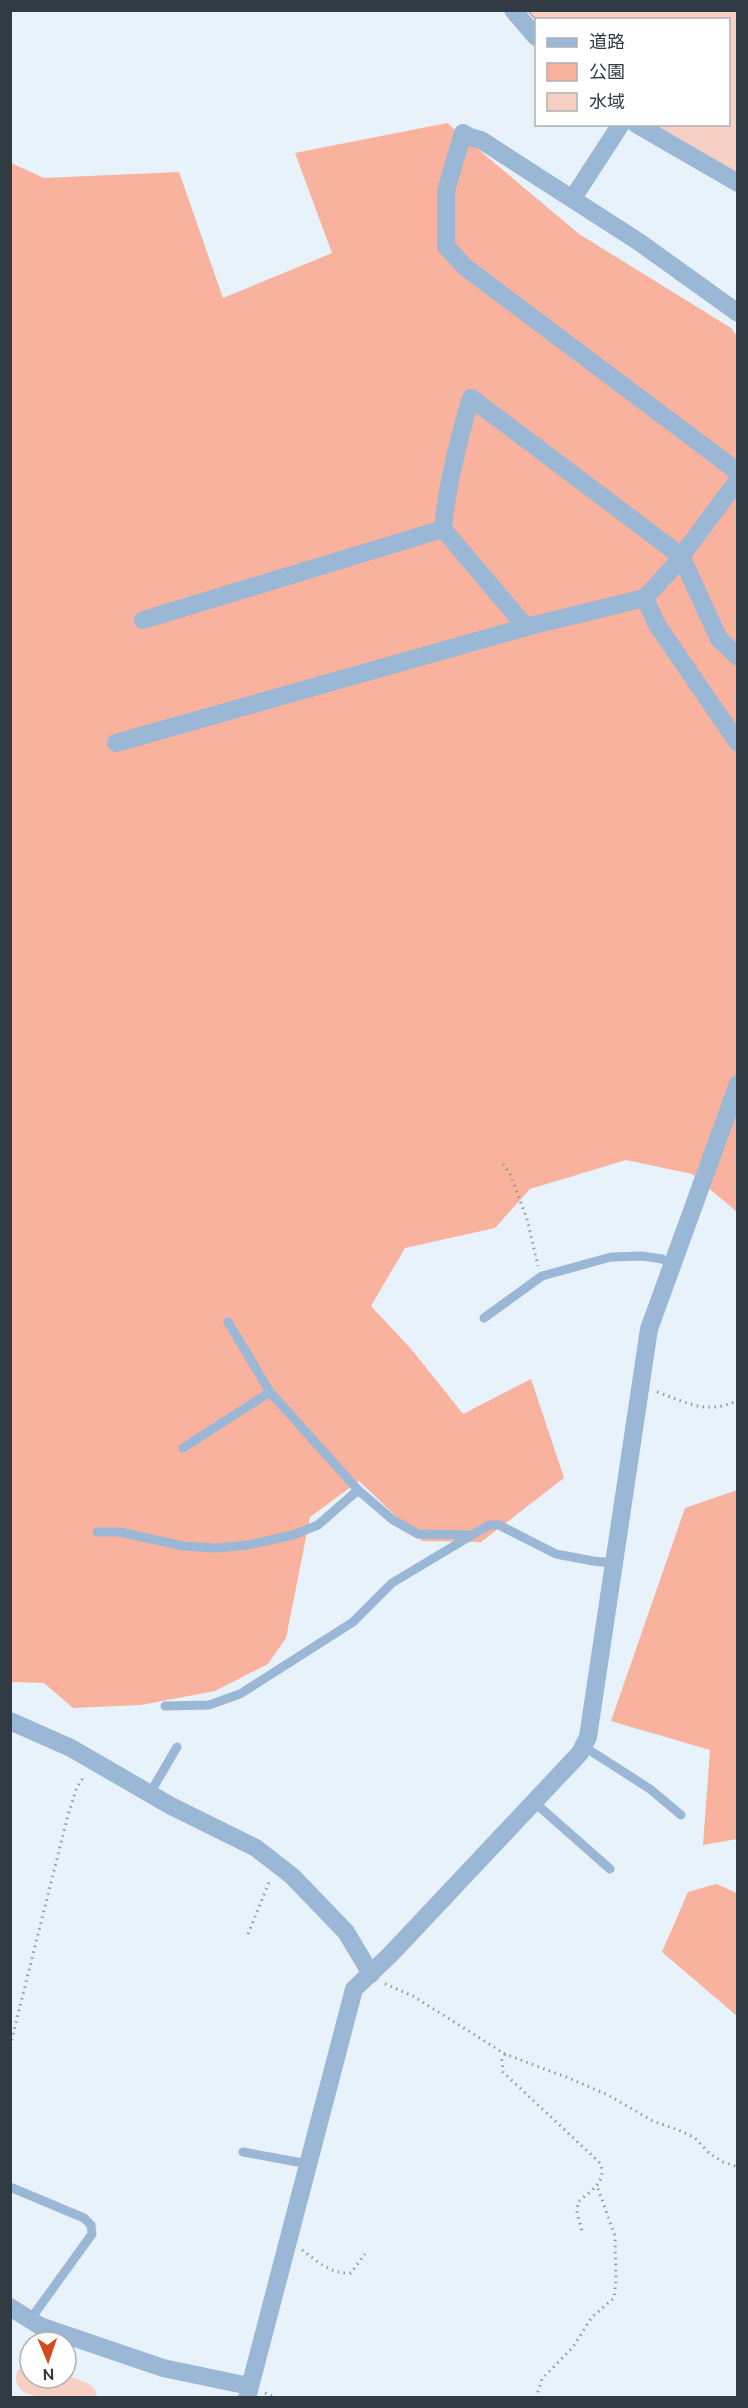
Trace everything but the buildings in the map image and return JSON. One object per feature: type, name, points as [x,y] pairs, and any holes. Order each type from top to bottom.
[{"type":"street","points":[[513,10],[535,35]]},
{"type":"street","points":[[573,198],[620,126]]},
{"type":"street","points":[[639,126],[738,183]]},
{"type":"street","points":[[738,313],[573,198],[481,140],[463,133],[446,191],[446,246],[465,267],[738,472]]},
{"type":"street","points":[[526,627],[443,529],[445,500],[456,447],[471,398],[681,556],[719,639],[738,657]]},
{"type":"street","points":[[117,743],[526,627],[645,598],[674,566],[738,480]]},
{"type":"street","points":[[142,620],[443,529]]},
{"type":"street","points":[[645,598],[657,625],[738,743]]},
{"type":"street","points":[[10,2307],[40,2326],[163,2368],[248,2392],[354,1989],[371,1974],[580,1753],[588,1737],[649,1329],[738,1084]]},
{"type":"street","points":[[10,1721],[94,1761],[171,1806],[256,1848],[292,1876],[346,1932],[371,1974]]},
{"type":"lane","points":[[484,1318],[542,1276],[611,1257],[642,1256],[662,1259],[672,1264]]},
{"type":"lane","points":[[228,1322],[270,1392],[358,1490],[393,1520],[418,1534],[470,1535]]},
{"type":"lane","points":[[183,1448],[270,1392]]},
{"type":"lane","points":[[97,1532],[120,1532],[183,1546],[216,1548],[248,1545],[293,1535],[318,1525],[358,1490]]},
{"type":"lane","points":[[165,1706],[209,1705],[240,1694],[353,1622],[392,1583],[489,1524],[499,1525],[556,1554],[614,1563]]},
{"type":"lane","points":[[150,1793],[177,1746]]},
{"type":"lane","points":[[583,1746],[650,1789],[681,1815]]},
{"type":"lane","points":[[534,1802],[610,1869]]},
{"type":"lane","points":[[243,2152],[308,2164]]},
{"type":"lane","points":[[10,2187],[84,2218],[91,2225],[92,2235],[30,2320]]},
{"type":"path","points":[[503,1164],[510,1174],[527,1219],[536,1261],[542,1276]]},
{"type":"path","points":[[640,1386],[695,1405],[714,1409],[725,1407],[738,1400]]},
{"type":"path","points":[[10,2046],[68,1815],[77,1786],[94,1761]]},
{"type":"path","points":[[248,1934],[266,1887],[278,1865]]},
{"type":"path","points":[[371,1974],[380,1981],[413,1996],[505,2054],[606,2094],[653,2121],[695,2138],[709,2153],[738,2168]]},
{"type":"path","points":[[505,2054],[502,2061],[503,2072],[600,2163],[603,2170],[597,2186],[578,2202],[577,2213],[582,2231]]},
{"type":"path","points":[[536,2397],[542,2379],[573,2347],[592,2317],[614,2298],[615,2236],[597,2186]]},
{"type":"path","points":[[289,2240],[324,2266],[338,2273],[351,2273],[365,2254]]},
{"type":"path","points":[[10,2394],[17,2397]]},
{"type":"green space","points":[[447,123],[579,234],[731,328],[737,336],[737,1212],[692,1174],[626,1160],[530,1189],[495,1228],[405,1248],[371,1306],[412,1350],[463,1414],[531,1379],[564,1478],[481,1542],[422,1541],[359,1481],[310,1517],[286,1638],[268,1664],[215,1691],[141,1705],[73,1708],[44,1683],[11,1682],[11,163],[44,178],[179,172],[223,298],[332,253],[295,153]]},
{"type":"green space","points":[[737,1490],[737,1839],[703,1845],[710,1750],[611,1721],[685,1508]]},
{"type":"green space","points":[[716,1884],[737,1893],[737,2016],[662,1952],[688,1892]]},
{"type":"water","points":[[528,11],[737,11],[737,176],[653,126],[730,126],[730,18],[535,19]]},
{"type":"waterway","points":[[61,2390],[81,2398]]}]
